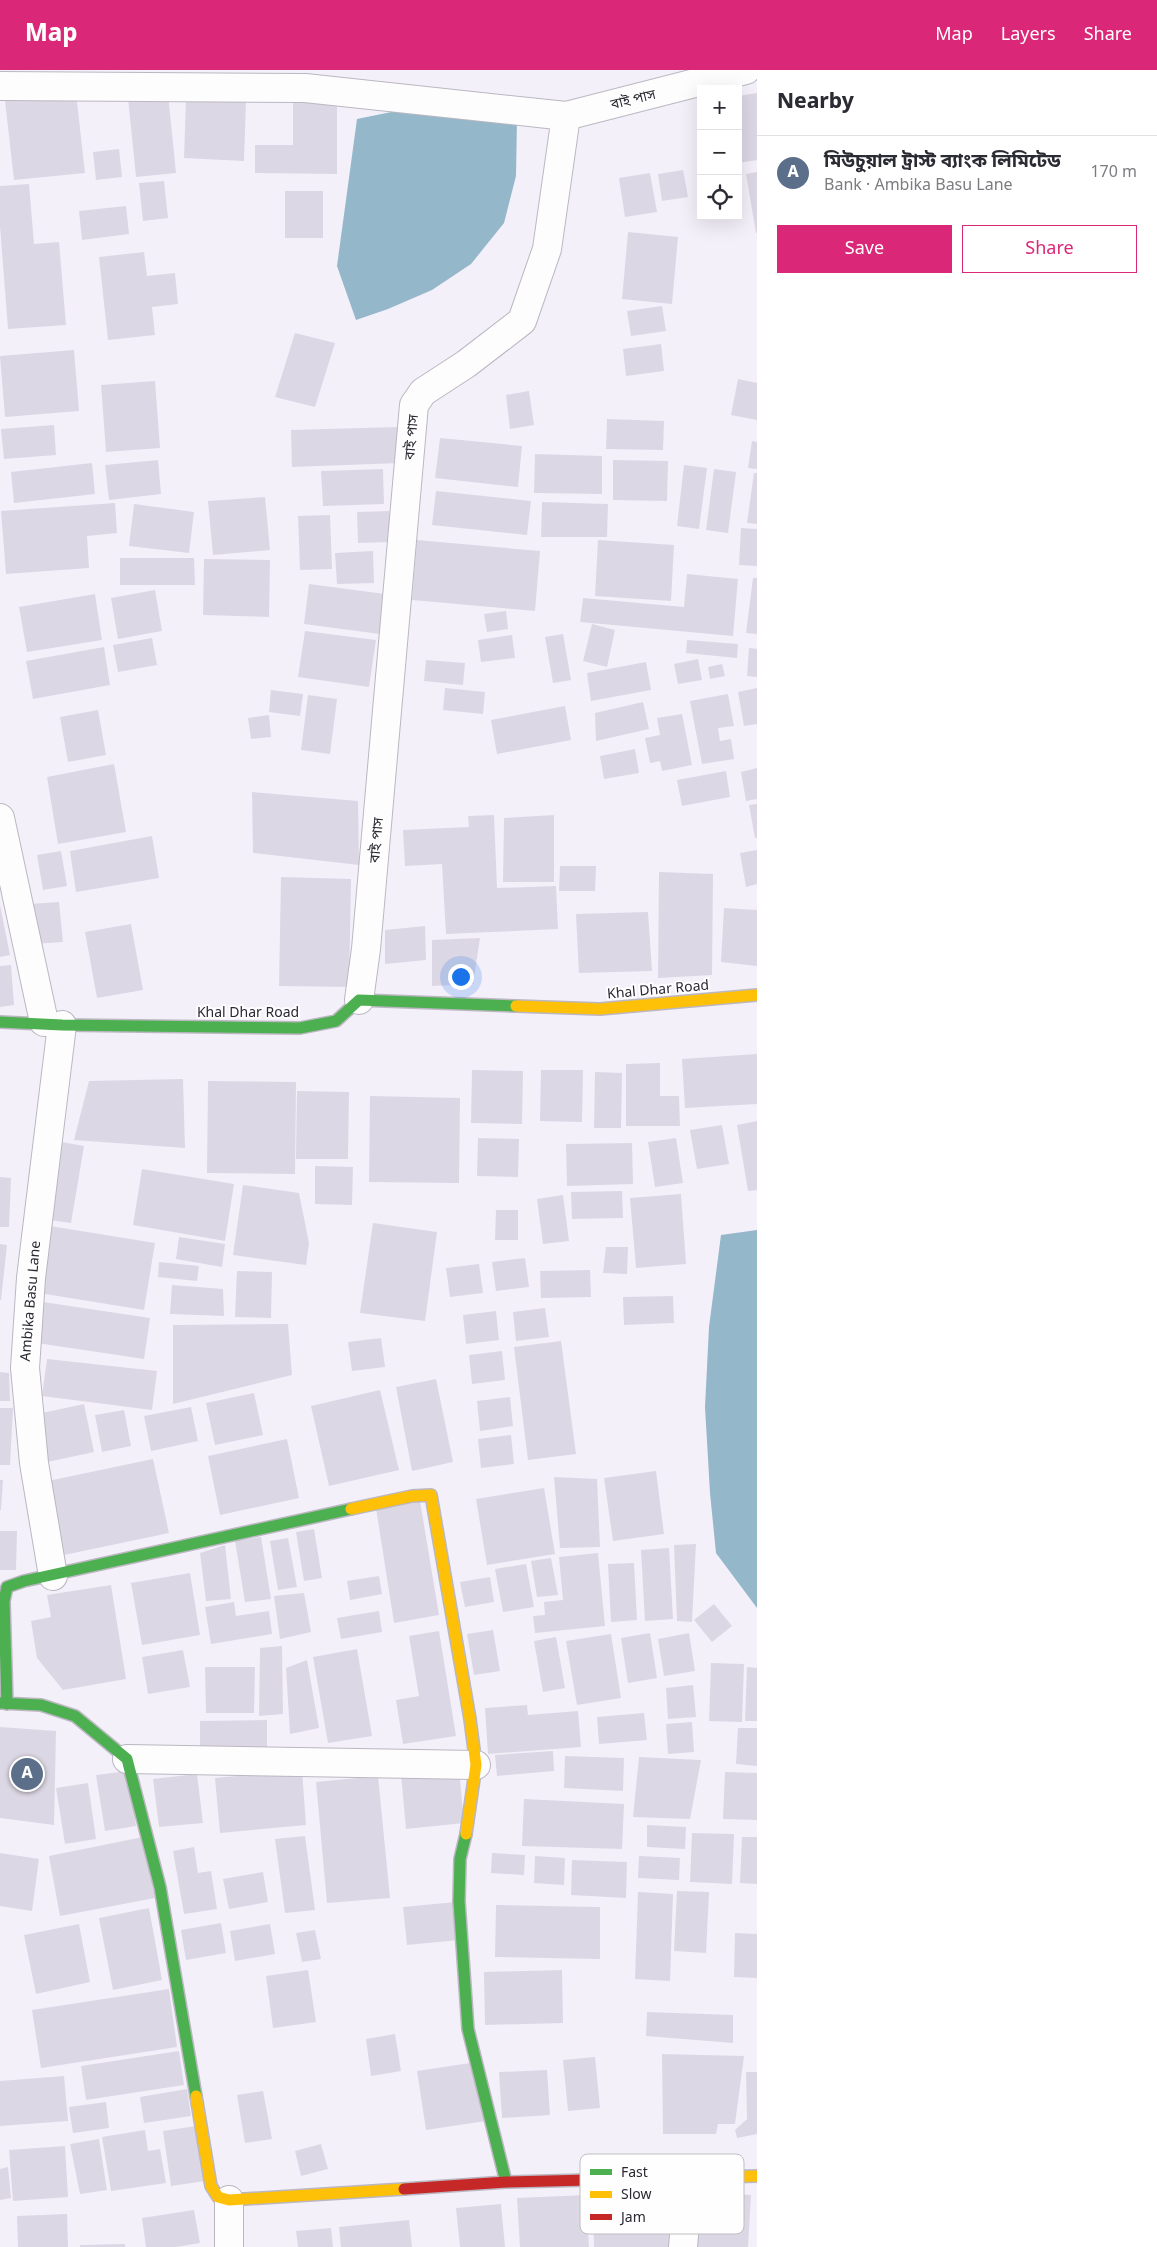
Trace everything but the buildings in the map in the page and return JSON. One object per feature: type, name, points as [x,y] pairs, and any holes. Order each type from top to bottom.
[{"type":"street","name":"বাই পাস","points":[[358,1000],[366,949],[414,405],[423,392],[466,364],[522,321],[547,249],[566,116],[746,70]]},
{"type":"street","points":[[0,86],[305,88],[566,116]]},
{"type":"street","name":"Ambika Basu Lane","points":[[0,818],[53,1024],[24,1368],[34,1464],[53,1576]]},
{"type":"street","name":"Khal Dhar Road","points":[[0,1022],[300,1028],[336,1021],[358,1000],[600,1008],[757,996]]},
{"type":"street","points":[[506,2182],[468,2029],[459,1901],[460,1859],[470,1818],[476,1765],[470,1719],[431,1495],[412,1496],[24,1581],[7,1587],[4,1601],[3,1704],[41,1705],[75,1716],[128,1759],[160,1887],[211,2186],[218,2197],[229,2200],[506,2182],[580,2180]]},
{"type":"street","points":[[128,1759],[476,1765]]},
{"type":"street","points":[[744,2176],[757,2176]]},
{"type":"street","points":[[229,2200],[229,2247]]},
{"type":"street","points":[[683,2247],[684,2234]]},
{"type":"water","points":[[411,108],[517,118],[516,176],[504,223],[471,264],[432,290],[388,309],[356,320],[337,266],[357,119]]},
{"type":"water","points":[[757,1230],[757,1608],[716,1553],[705,1407],[709,1327],[721,1235]]},
{"type":"traffic: fast","points":[[0,1022],[62,1025],[300,1028],[336,1021],[359,1000],[516,1006]]},
{"type":"traffic: fast","points":[[7,1704],[4,1601],[7,1587],[24,1581],[351,1509]]},
{"type":"traffic: fast","points":[[0,1703],[41,1705],[75,1716],[127,1759],[160,1887],[196,2096]]},
{"type":"traffic: fast","points":[[466,1834],[460,1859],[459,1901],[468,2029],[506,2182]]},
{"type":"traffic: slow","points":[[516,1006],[600,1009],[757,995]]},
{"type":"traffic: slow","points":[[351,1509],[412,1496],[431,1495],[470,1719],[476,1765],[466,1834]]},
{"type":"traffic: slow","points":[[196,2096],[211,2186],[218,2197],[229,2200],[404,2189]]},
{"type":"traffic: slow","points":[[744,2176],[757,2176]]},
{"type":"traffic: jam","points":[[404,2189],[506,2182],[580,2180]]},
{"type":"place","name":"মিউচুয়াল ট্রাস্ট ব্যাংক লিমিটেড","points":[[27,1774]]}]
